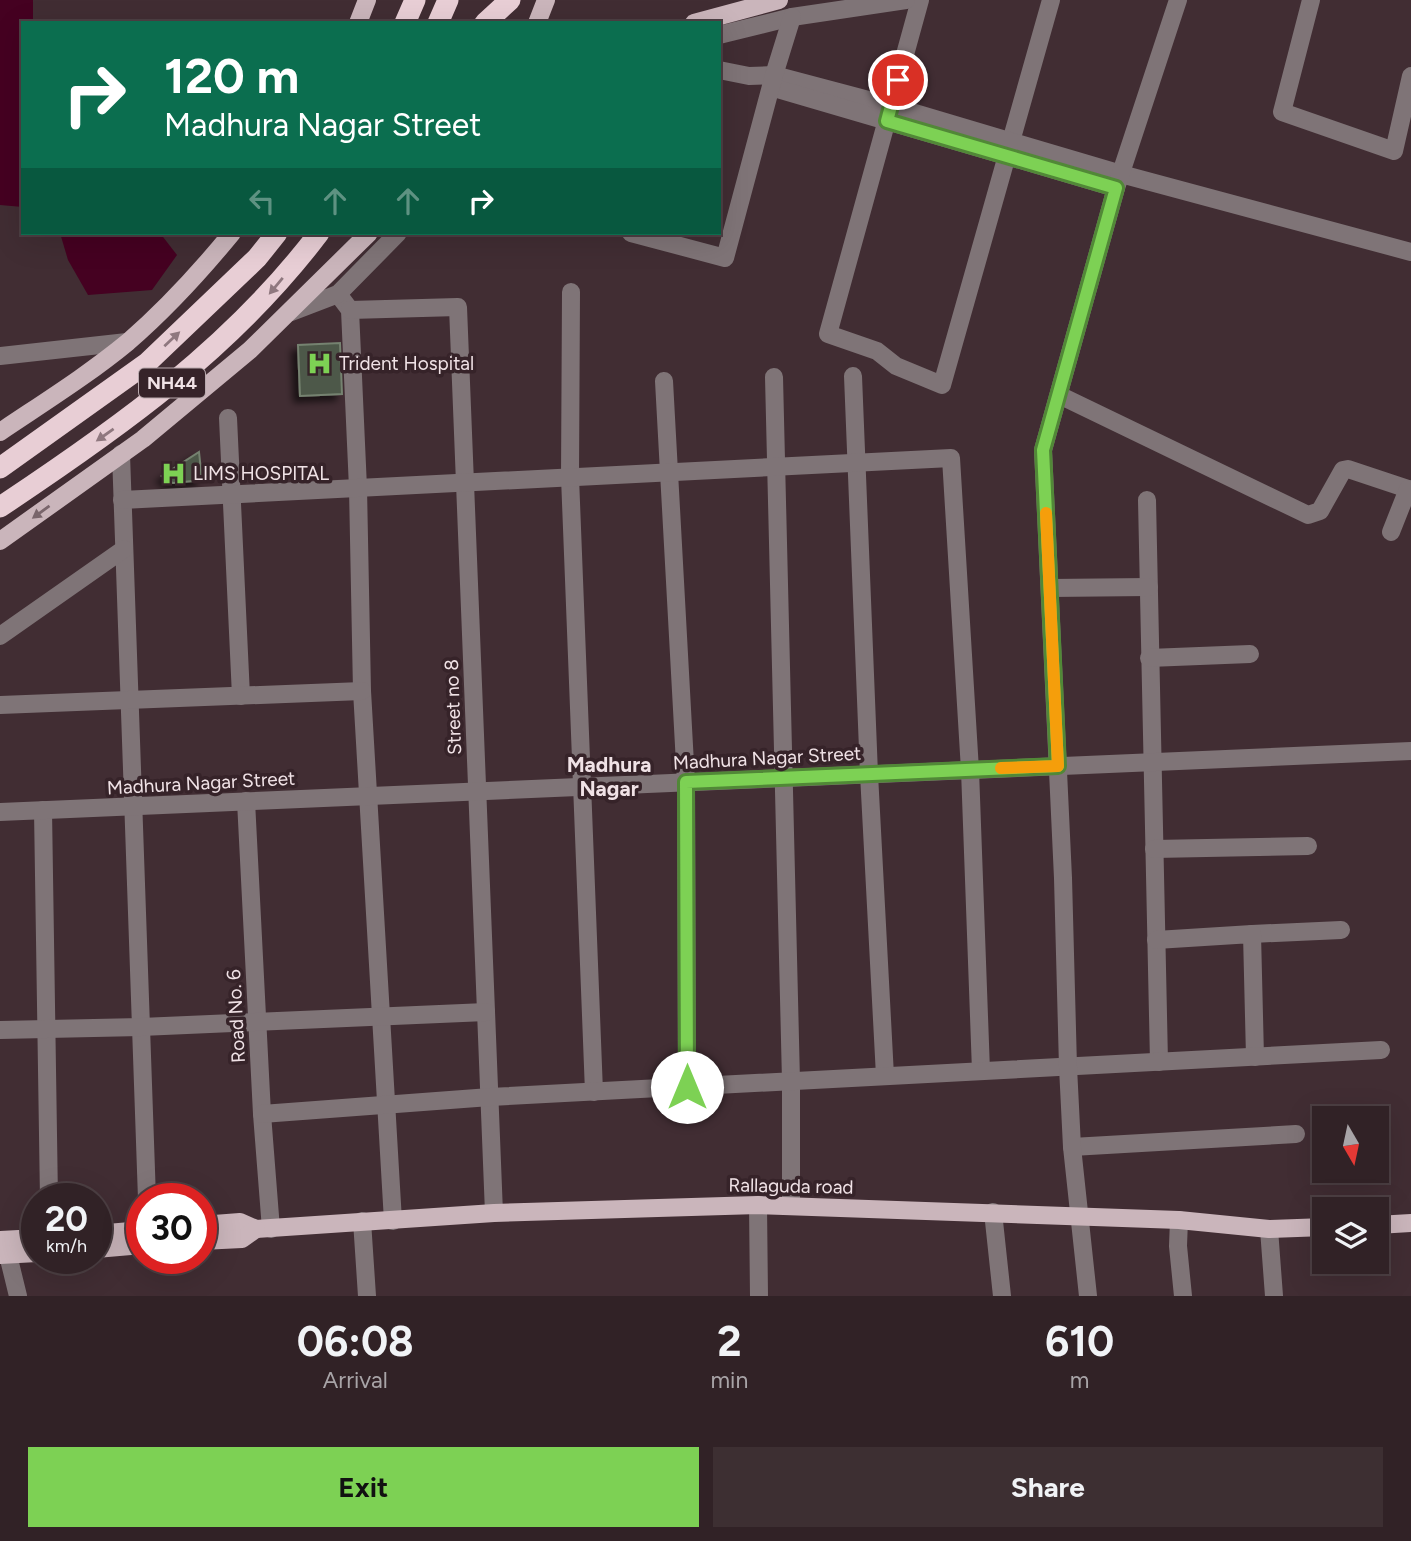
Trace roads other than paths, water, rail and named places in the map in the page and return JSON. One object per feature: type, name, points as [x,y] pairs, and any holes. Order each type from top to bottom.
[{"type":"highway","points":[[406,21],[415,0]]},
{"type":"highway","points":[[439,21],[448,0]]},
{"type":"highway","points":[[487,21],[510,0]]},
{"type":"highway","name":"NH44","points":[[0,468],[147,363],[257,258],[275,235]]},
{"type":"highway","name":"NH44","points":[[0,507],[113,430],[187,371],[256,309],[317,235]]},
{"type":"main road","points":[[359,21],[367,0]]},
{"type":"main road","points":[[538,21],[546,0]]},
{"type":"main road","points":[[701,21],[779,0]]},
{"type":"main road","points":[[0,432],[127,342],[190,283],[230,235]]},
{"type":"main road","points":[[290,312],[313,273],[351,235]]},
{"type":"main road","points":[[0,541],[121,454],[242,357],[367,235]]},
{"type":"main road","name":"Rallaguda road","points":[[217,1238],[252,1230],[494,1213],[758,1205],[1079,1215],[1179,1220],[1269,1229],[1312,1227]]},
{"type":"main road","points":[[1389,1224],[1411,1223]]},
{"type":"main road","name":"Rallaguda road","points":[[217,1227],[252,1230]]},
{"type":"main road","points":[[3,1250],[21,1244]]},
{"type":"main road","points":[[3,1250],[21,1252]]},
{"type":"street","points":[[721,35],[792,17],[906,0]]},
{"type":"street","points":[[920,0],[828,334],[877,351],[896,366],[942,385],[1051,0]]},
{"type":"street","points":[[1088,1296],[1072,1147],[1043,450],[1119,181],[1178,0]]},
{"type":"street","points":[[1311,0],[1282,112],[1394,151],[1411,76]]},
{"type":"street","points":[[639,235],[725,258],[772,81],[792,17]]},
{"type":"street","points":[[721,70],[772,81],[889,113],[1119,181],[1411,252]]},
{"type":"street","points":[[290,312],[338,294],[396,235]]},
{"type":"street","points":[[571,292],[570,477],[594,1092]]},
{"type":"street","points":[[338,294],[349,310],[358,488],[362,691],[393,1221]]},
{"type":"street","name":"Street no 8","points":[[349,310],[458,307],[494,1213]]},
{"type":"street","points":[[0,356],[127,342]]},
{"type":"street","points":[[853,376],[869,774],[885,1076]]},
{"type":"street","points":[[774,377],[791,1081],[791,1205]]},
{"type":"street","points":[[664,381],[686,782],[687,1087]]},
{"type":"street","points":[[1059,395],[1308,515],[1320,511],[1343,470],[1410,489],[1391,531]]},
{"type":"street","points":[[228,418],[241,696]]},
{"type":"street","points":[[121,454],[146,1183]]},
{"type":"street","points":[[122,500],[951,458],[970,770],[981,1071]]},
{"type":"street","points":[[1147,500],[1158,1062]]},
{"type":"street","points":[[0,636],[124,550]]},
{"type":"street","points":[[1050,588],[1149,587]]},
{"type":"street","points":[[1149,658],[1250,654]]},
{"type":"street","points":[[0,705],[362,691]]},
{"type":"street","name":"Madhura Nagar Street","points":[[0,812],[1411,751]]},
{"type":"street","name":"Road No. 6","points":[[246,802],[262,1114],[252,1230]]},
{"type":"street","points":[[43,810],[49,1183]]},
{"type":"street","points":[[1154,849],[1308,846]]},
{"type":"street","points":[[1156,940],[1341,930]]},
{"type":"street","points":[[1252,934],[1255,1057]]},
{"type":"street","points":[[0,1030],[141,1027],[486,1012]]},
{"type":"street","points":[[262,1114],[490,1097],[1381,1050]]},
{"type":"street","points":[[1072,1147],[1296,1134]]},
{"type":"street","points":[[758,1205],[760,1296]]},
{"type":"street","points":[[993,1212],[1002,1296]]},
{"type":"street","points":[[1179,1220],[1178,1246],[1183,1296]]},
{"type":"street","points":[[362,1221],[367,1296]]},
{"type":"street","points":[[1269,1229],[1274,1296]]},
{"type":"street","points":[[3,1250],[18,1296]]},
{"type":"place","name":"Trident Hospital","points":[[319,363]]},
{"type":"place","name":"LIMS HOSPITAL","points":[[173,473]]},
{"type":"district","name":"Madhura Nagar","points":[[609,776]]}]
